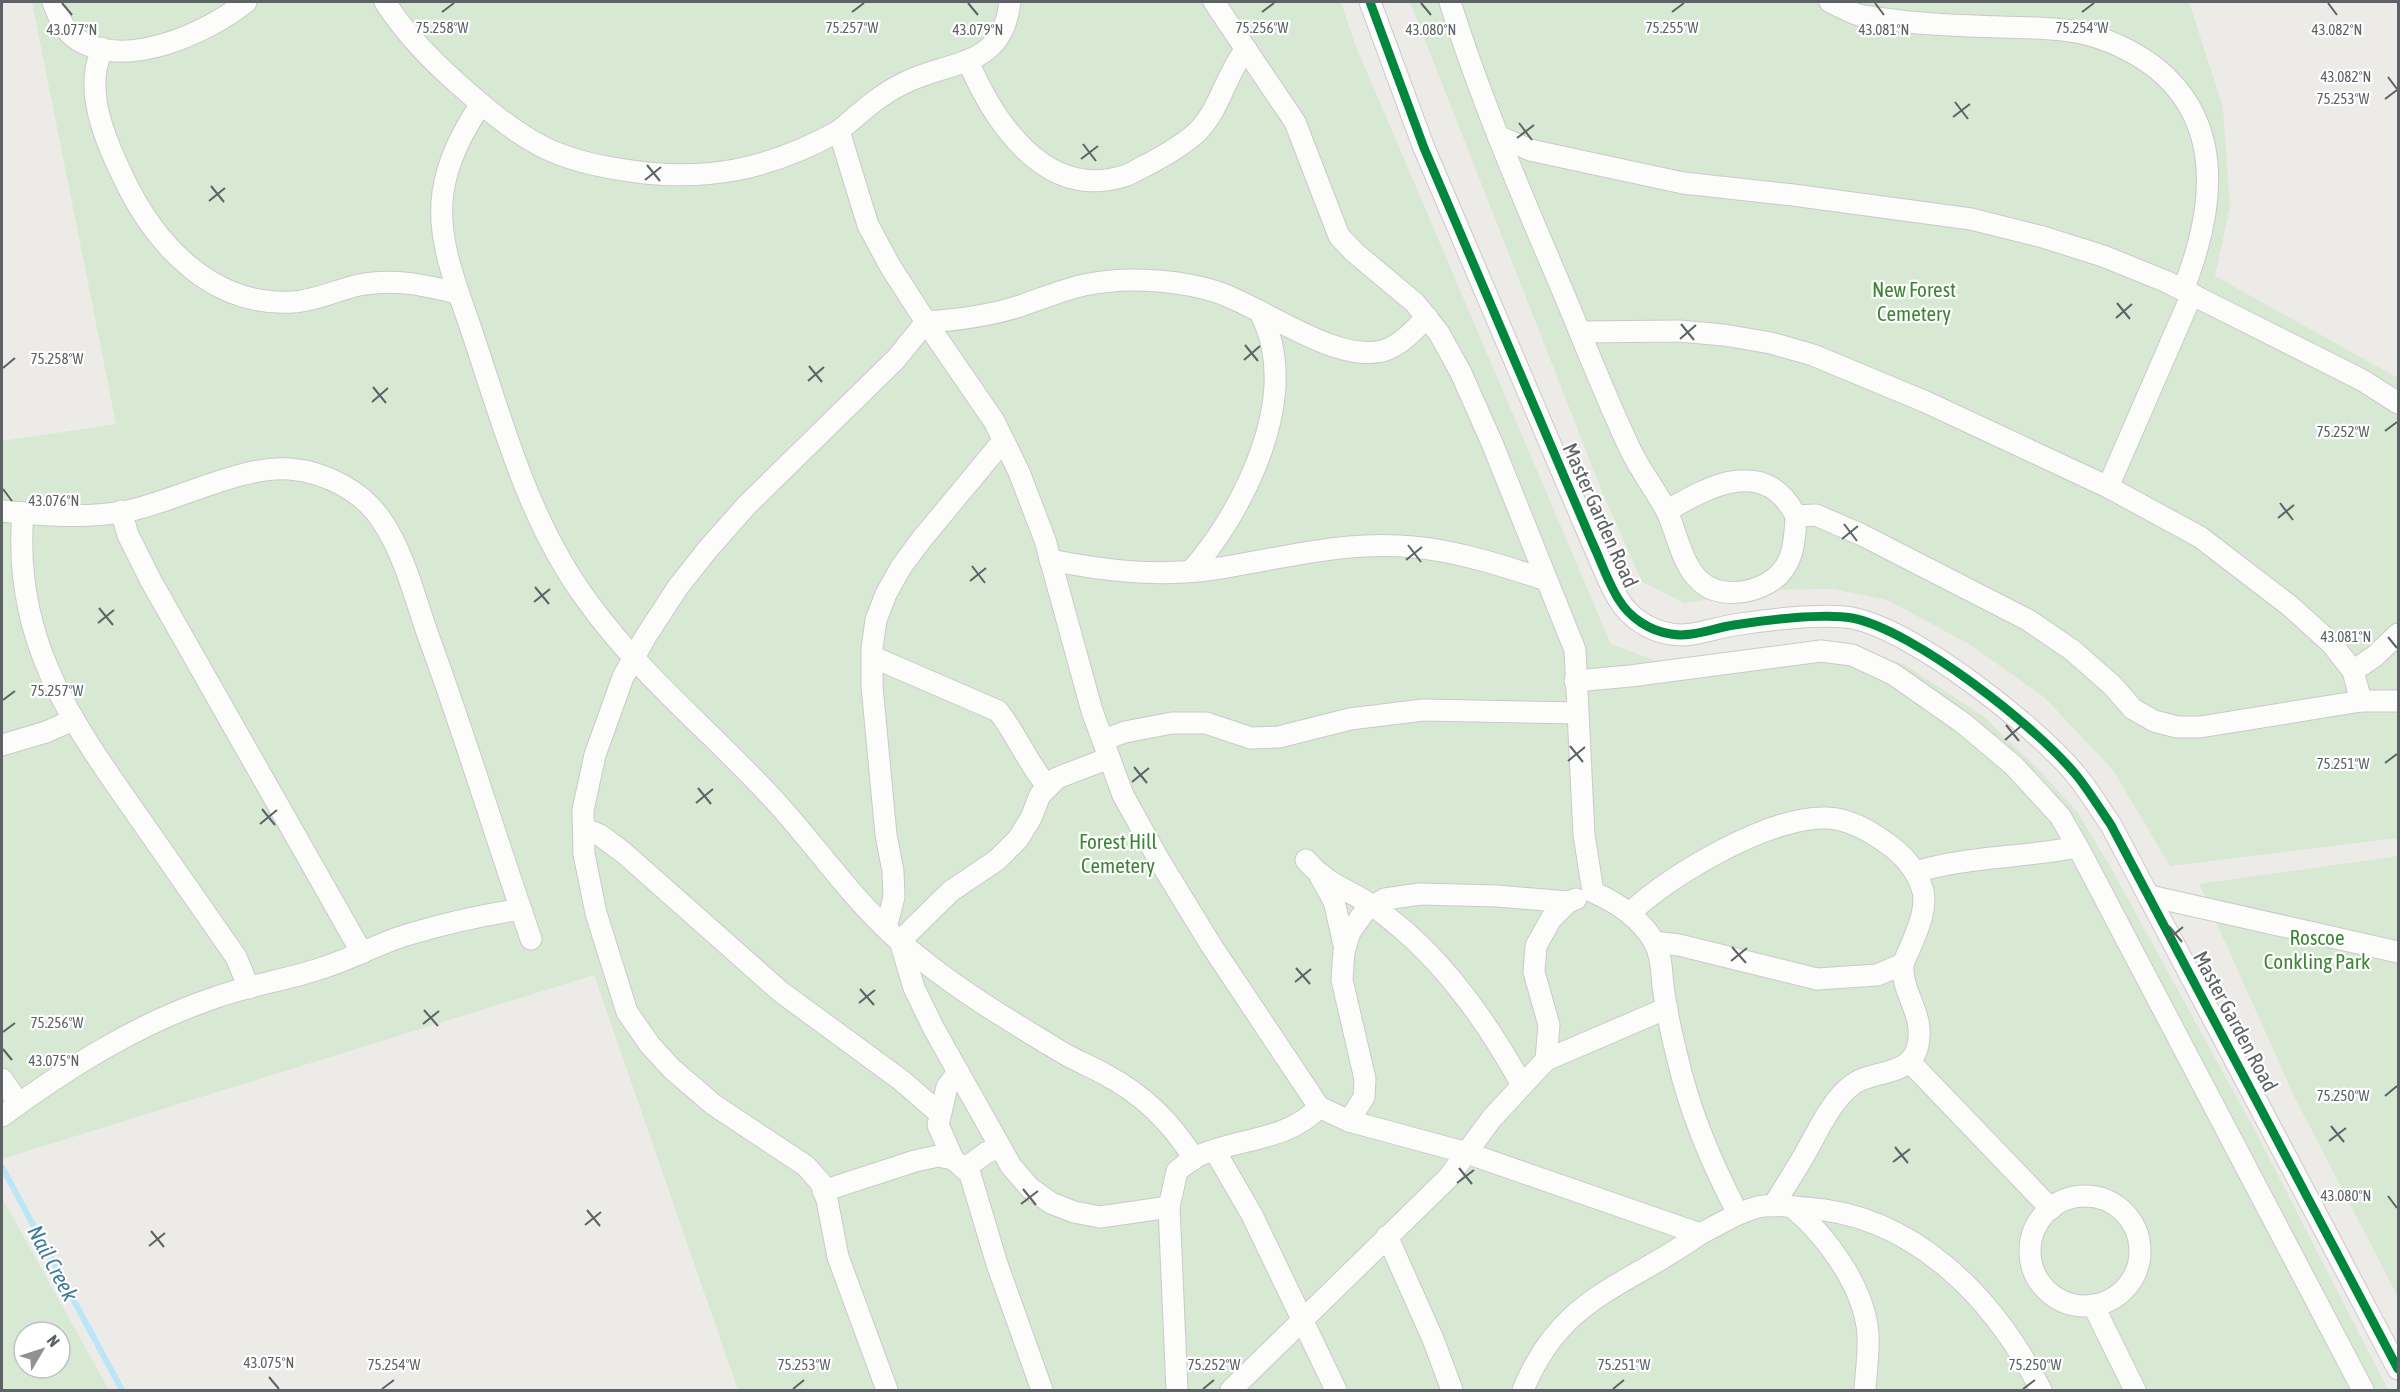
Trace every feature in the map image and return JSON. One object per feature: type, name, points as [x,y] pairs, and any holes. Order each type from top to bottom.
[{"type":"street","points":[[53,2],[60,21],[77,40],[102,48],[132,52],[165,44],[202,30],[230,15],[246,2]]},
{"type":"street","points":[[385,2],[394,17],[418,45],[481,104],[512,128],[543,147],[567,157],[604,167],[682,176],[750,167],[769,162],[788,156],[839,131],[871,103],[903,83],[975,58],[995,42],[1006,26],[1010,2]]},
{"type":"street","points":[[1214,2],[1295,122],[1339,236],[1354,252],[1415,303],[1439,333],[1461,373],[1527,527],[1575,650],[1584,835],[1593,892]]},
{"type":"street","name":"Master Garden Road","points":[[1370,2],[1424,148],[1619,601],[1640,623],[1671,634],[1687,634],[1734,625],[1825,617],[1851,618],[1872,624],[1923,650],[1971,683],[2038,737],[2077,776],[2111,825],[2398,1369]]},
{"type":"street","points":[[1450,2],[1522,197],[1633,454],[1667,511],[1688,563],[1700,581],[1713,589],[1734,593],[1757,590],[1779,578],[1790,560],[1795,540],[1796,516],[1789,503],[1774,489],[1752,481],[1732,480],[1710,487],[1667,511]]},
{"type":"street","points":[[1830,2],[1859,15],[1885,19],[1927,24],[2035,27],[2081,33],[2112,42],[2142,58],[2165,75],[2186,98],[2200,125],[2206,148],[2207,186],[2203,225],[2188,292],[2108,487]]},
{"type":"street","points":[[102,48],[96,71],[96,94],[102,123],[115,160],[149,225],[174,254],[201,278],[236,296],[267,302],[295,302],[359,285],[392,281],[457,293]]},
{"type":"street","points":[[968,61],[994,113],[1015,142],[1040,162],[1065,176],[1093,181],[1124,176],[1170,153],[1196,134],[1213,111],[1236,61],[1246,48]]},
{"type":"street","points":[[481,104],[464,131],[451,159],[443,193],[443,227],[448,259],[457,293],[511,450],[551,542],[586,600],[633,659],[777,803],[853,894],[893,934],[948,980],[1010,1020],[1143,1098],[1169,1123],[1194,1159]]},
{"type":"street","points":[[839,131],[867,225],[926,322],[994,421],[1019,472],[1050,560],[1092,711],[1123,795],[1159,860],[1211,945],[1319,1107],[1349,1121],[1467,1153],[1700,1234]]},
{"type":"street","points":[[1498,136],[1530,150],[1683,183],[1971,219],[2043,237],[2103,256],[2188,292],[2362,380],[2398,404]]},
{"type":"street","points":[[887,1390],[838,1257],[821,1183],[806,1166],[714,1105],[672,1069],[650,1046],[627,1012],[596,913],[584,854],[583,810],[595,755],[623,677],[678,587],[708,549],[747,505],[896,359],[926,322],[988,315],[1086,285],[1127,281],[1166,281],[1208,289],[1260,311],[1309,336],[1360,354],[1388,349],[1407,336],[1427,317]]},
{"type":"street","points":[[1191,571],[1220,536],[1240,500],[1268,430],[1274,404],[1275,377],[1272,345],[1260,311]]},
{"type":"street","points":[[1580,332],[1679,331],[1724,335],[1771,343],[1803,352],[1857,372],[1926,402],[2108,487],[2200,537],[2290,606],[2332,644],[2353,671],[2361,701]]},
{"type":"street","points":[[1003,441],[901,567],[886,594],[876,620],[873,657],[877,751],[894,897],[893,934],[914,987],[958,1072],[1011,1166],[1030,1188],[1051,1203],[1074,1212],[1100,1217],[1169,1207]]},
{"type":"street","points":[[2,511],[49,516],[122,511],[252,473],[289,469],[320,475],[355,492],[381,519],[397,546],[454,706],[531,939]]},
{"type":"street","points":[[122,511],[128,535],[151,580],[362,953]]},
{"type":"street","points":[[23,513],[21,540],[25,589],[32,625],[57,693],[90,748],[236,957],[249,988]]},
{"type":"street","points":[[1796,516],[1816,515],[1862,535],[2028,620],[2072,650],[2112,685],[2133,709],[2154,721],[2177,727],[2200,727],[2361,701],[2398,701]]},
{"type":"street","points":[[1050,560],[1121,572],[1191,571],[1321,550],[1413,547],[1498,565],[1546,580]]},
{"type":"street","points":[[2353,671],[2375,656],[2398,634]]},
{"type":"street","points":[[1575,681],[1821,651],[1852,655],[1893,674],[1963,723],[2013,765],[2060,816],[2363,1390]]},
{"type":"street","points":[[873,657],[998,711],[1011,727],[1033,770],[1048,787]]},
{"type":"street","points":[[893,934],[997,860],[1018,839],[1032,818],[1040,795],[1057,778],[1106,749],[1125,732],[1172,723],[1206,723],[1251,738],[1279,737],[1350,719],[1424,710],[1577,713]]},
{"type":"street","points":[[2,745],[46,732],[73,720]]},
{"type":"street","points":[[1630,913],[1648,896],[1678,874],[1753,837],[1801,820],[1827,818],[1849,822],[1874,834],[1899,852],[1916,872],[1923,894],[1921,921],[1903,964],[1906,985],[1919,1019],[1917,1048],[1910,1062],[1854,1083],[1838,1097],[1782,1207]]},
{"type":"street","points":[[584,828],[600,835],[624,853],[781,992],[901,1080],[938,1119],[959,1164]]},
{"type":"street","points":[[1916,872],[1936,866],[2045,854],[2077,847]]},
{"type":"street","points":[[1345,949],[1334,901],[1313,868],[1373,906],[1425,951],[1455,983],[1484,1021],[1522,1085]]},
{"type":"street","points":[[1546,1060],[1549,1025],[1534,972],[1536,946],[1551,919],[1568,902],[1593,892],[1613,901],[1630,913],[1646,929],[1654,942],[1660,958],[1667,1008],[1686,1092],[1711,1161],[1738,1214]]},
{"type":"street","points":[[1349,1121],[1364,1097],[1365,1078],[1342,980],[1345,949],[1350,932],[1365,911],[1385,899],[1420,894],[1497,896],[1568,902]]},
{"type":"street","points":[[2150,896],[2398,952]]},
{"type":"street","points":[[2,1116],[105,1047],[146,1026],[211,999],[324,968],[408,934],[469,918],[520,909]]},
{"type":"street","points":[[1654,942],[1679,945],[1817,979],[1876,975],[1903,964]]},
{"type":"street","points":[[1876,975],[1906,985]]},
{"type":"street","points":[[1232,1390],[1448,1178],[1492,1118],[1546,1060],[1667,1008]]},
{"type":"street","points":[[1549,1025],[1577,1046]]},
{"type":"street","points":[[1910,1062],[2051,1209]]},
{"type":"street","points":[[915,1161],[930,1144],[947,1087],[958,1072]]},
{"type":"street","points":[[2,1079],[19,1104]]},
{"type":"street","points":[[1177,1390],[1169,1207],[1177,1171],[1194,1159],[1288,1129],[1308,1120],[1319,1107]]},
{"type":"street","points":[[959,1164],[1000,1147]]},
{"type":"street","points":[[1215,1151],[1252,1215],[1336,1390]]},
{"type":"street","points":[[824,1191],[915,1161],[938,1156],[959,1164],[970,1174],[997,1264],[1042,1390]]},
{"type":"street","points":[[2078,1196],[2097,1197],[2115,1205],[2129,1218],[2137,1233],[2140,1251],[2138,1268],[2130,1283],[2118,1296],[2102,1304],[2093,1305],[2085,1307],[2067,1304],[2052,1296],[2040,1283],[2032,1266],[2030,1247],[2034,1228],[2045,1213],[2060,1202],[2078,1196]]},
{"type":"street","points":[[1523,1390],[1532,1368],[1543,1351],[1571,1316],[1601,1293],[1700,1234],[1738,1214],[1765,1205],[1831,1209],[1863,1218],[1899,1233],[1922,1247],[1965,1283],[1985,1304],[2027,1364],[2041,1390]]},
{"type":"street","points":[[1782,1207],[1808,1220],[1826,1241],[1844,1267],[1858,1299],[1868,1333],[1866,1381],[1849,1390]]},
{"type":"street","points":[[1387,1236],[1429,1328],[1452,1390]]},
{"type":"street","points":[[2093,1305],[2135,1390]]},
{"type":"green space","name":"Forest Hill Cemetery","points":[[32,2],[1341,2],[1355,44],[1611,644],[1662,663],[1822,642],[1904,664],[1983,716],[2040,771],[2078,813],[2111,868],[2259,1138],[2388,1390],[738,1390],[594,975],[2,1159],[2,441],[116,424]]},
{"type":"green space","name":"New Forest Cemetery","points":[[1410,2],[2189,2],[2223,107],[2230,207],[2215,276],[2398,378],[2398,838],[2170,866],[2113,770],[2044,697],[1969,644],[1887,600],[1833,589],[1770,590],[1684,603],[1642,582],[1603,494]]},
{"type":"green space","name":"Roscoe Conkling Park","points":[[2398,856],[2398,1297],[2295,1098],[2199,884]]},
{"type":"green space","points":[[2,1198],[70,1320],[12,1320],[12,1380],[72,1380],[72,1324],[109,1390],[2,1390]]},
{"type":"waterway","name":"Nail Creek","points":[[2,1167],[122,1390]]},
{"type":"cycle path","points":[[1370,2],[1424,148],[1605,572],[1624,607],[1648,627],[1678,635],[1777,619],[1852,618],[1878,626],[1940,660],[1973,683],[2034,732],[2077,776],[2111,825],[2398,1369]]}]
